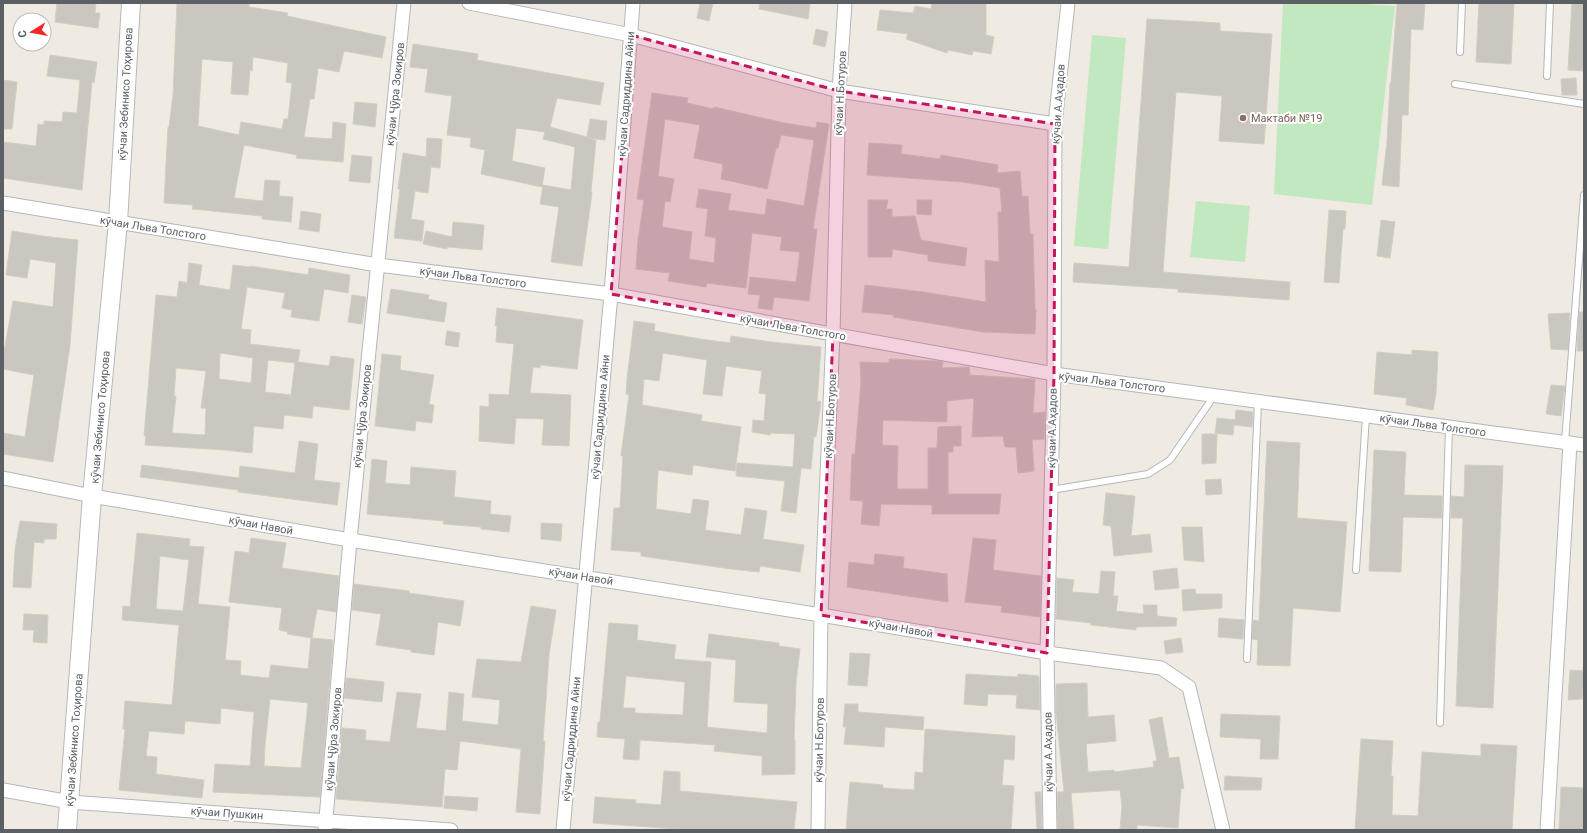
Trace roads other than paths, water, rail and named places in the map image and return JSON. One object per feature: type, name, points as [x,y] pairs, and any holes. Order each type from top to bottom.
[{"type":"main road","name":"кӯчаи Зебинисо Тоҳирова","points":[[67,830],[92,496],[118,222],[131,3]]},
{"type":"street","name":"кӯчаи Ҷӯра Зокиров","points":[[325,825],[350,540],[404,3]]},
{"type":"street","points":[[469,3],[631,35],[839,91],[1055,124]]},
{"type":"street","name":"кӯчаи Садриддина Айни","points":[[563,830],[611,294],[633,3]]},
{"type":"street","name":"кӯчаи Н.Ботуров","points":[[818,830],[821,614],[833,334],[839,91],[845,3]]},
{"type":"street","name":"кӯчаи А.Аҳадов","points":[[1050,830],[1047,653],[1054,374],[1055,124],[1068,3]]},
{"type":"street","name":"кӯчаи Льва Толстого","points":[[3,202],[378,265],[611,294],[1054,374],[1584,445]]},
{"type":"street","points":[[1547,830],[1567,442]]},
{"type":"street","name":"кӯчаи Навоӣ","points":[[3,478],[92,496],[350,540],[821,614],[1047,653],[1161,668],[1189,687],[1223,830]]},
{"type":"street","name":"кӯчаи Пушкин","points":[[3,790],[70,802],[325,825],[451,830]]},
{"type":"lane","points":[[1460,52],[1462,3]]},
{"type":"lane","points":[[1547,76],[1550,3]]},
{"type":"lane","points":[[1455,84],[1584,104]]},
{"type":"lane","points":[[1567,442],[1584,195]]},
{"type":"lane","points":[[1051,490],[1148,474],[1170,460],[1215,396]]},
{"type":"lane","points":[[1247,659],[1258,402]]},
{"type":"lane","points":[[1356,570],[1366,416]]},
{"type":"lane","points":[[1440,723],[1449,427]]},
{"type":"place","name":"Мактаби №19","points":[[1243,118]]}]
